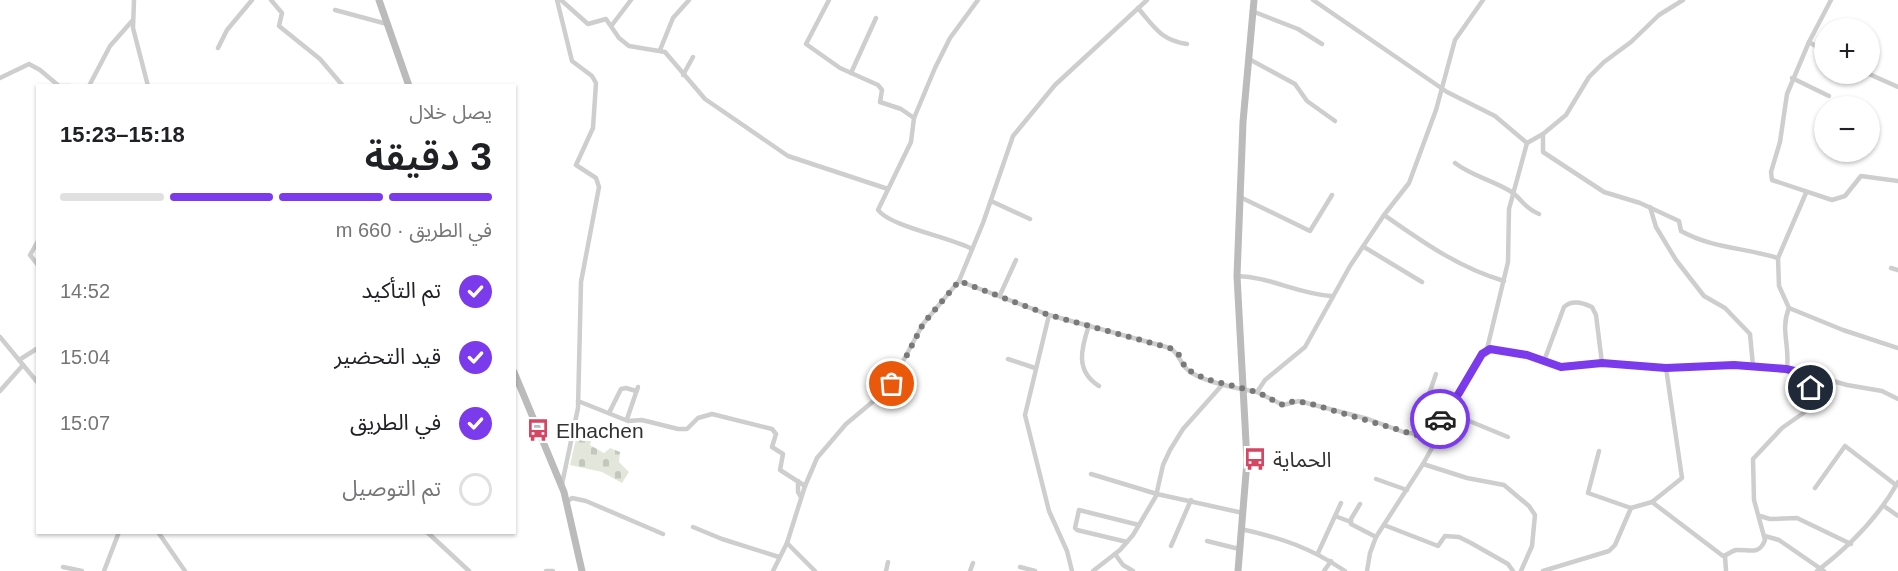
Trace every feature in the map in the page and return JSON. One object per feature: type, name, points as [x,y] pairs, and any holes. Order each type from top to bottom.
[{"type":"main road","points":[[379,0],[408,84]]},
{"type":"main road","points":[[1238,571],[1247,461],[1237,276],[1247,59],[1254,0]]},
{"type":"main road","points":[[516,377],[562,485],[582,571]]},
{"type":"street","points":[[134,0],[132,21],[148,84]]},
{"type":"street","points":[[218,48],[227,30],[252,0]]},
{"type":"street","points":[[272,0],[282,13],[279,26],[320,59],[341,84]]},
{"type":"street","points":[[559,0],[586,23],[604,18],[629,46],[660,50],[673,60],[705,99],[788,156],[888,189]]},
{"type":"street","points":[[559,0],[572,61],[592,76],[596,83],[593,128],[576,165],[596,178],[599,187],[581,282],[578,401],[562,485]]},
{"type":"street","points":[[612,25],[631,0]]},
{"type":"street","points":[[660,50],[673,18],[689,0]]},
{"type":"street","points":[[829,0],[806,44],[851,73],[881,87],[880,102],[914,118]]},
{"type":"street","points":[[972,249],[881,214],[878,210],[911,142],[914,118],[950,38],[978,0]]},
{"type":"street","points":[[773,571],[787,543],[805,486],[824,449],[851,419],[888,389],[923,324],[959,281],[991,201],[1010,142],[1026,118],[1055,85],[1147,0]]},
{"type":"street","points":[[1313,0],[1443,89],[1482,107],[1506,123],[1527,142]]},
{"type":"street","points":[[1257,392],[1270,375],[1305,347],[1331,296],[1384,215],[1409,183],[1443,89],[1455,40],[1483,0]]},
{"type":"street","points":[[1367,571],[1376,537],[1424,464],[1445,411],[1487,349],[1510,246],[1508,218],[1512,192],[1527,142],[1543,134],[1566,115],[1597,69],[1659,15],[1683,0]]},
{"type":"street","points":[[1832,0],[1792,78],[1785,101],[1782,132],[1772,165],[1772,178],[1776,183],[1806,193],[1836,199],[1845,195],[1861,176],[1898,181]]},
{"type":"street","points":[[1138,8],[1160,34],[1170,41],[1187,44]]},
{"type":"street","points":[[335,10],[387,24]]},
{"type":"street","points":[[1252,11],[1298,29],[1322,44]]},
{"type":"street","points":[[851,73],[876,18]]},
{"type":"street","points":[[90,84],[110,46],[132,21]]},
{"type":"street","points":[[1809,42],[1814,45]]},
{"type":"street","points":[[683,75],[693,57]]},
{"type":"street","points":[[1247,59],[1295,84],[1307,101],[1335,121]]},
{"type":"street","points":[[0,78],[29,64],[57,84]]},
{"type":"street","points":[[1792,78],[1829,96]]},
{"type":"street","points":[[1880,79],[1898,87]]},
{"type":"street","points":[[1543,134],[1543,152],[1604,192],[1676,218],[1681,231],[1692,236],[1737,250],[1778,258]]},
{"type":"street","points":[[1455,163],[1468,173],[1512,192],[1523,206],[1539,214]]},
{"type":"street","points":[[1786,369],[1789,352],[1783,326],[1789,308],[1779,286],[1778,258],[1806,193]]},
{"type":"street","points":[[1240,197],[1306,231],[1313,228],[1332,195]]},
{"type":"street","points":[[991,201],[1030,219]]},
{"type":"street","points":[[1650,207],[1656,227],[1676,260],[1704,296],[1733,315],[1750,334],[1753,366]]},
{"type":"street","points":[[1384,215],[1438,252],[1477,272],[1504,280]]},
{"type":"street","points":[[36,244],[30,255],[36,262]]},
{"type":"street","points":[[1364,247],[1422,282]]},
{"type":"street","points":[[1000,295],[1016,260]]},
{"type":"street","points":[[1891,268],[1898,270]]},
{"type":"street","points":[[1237,276],[1254,276],[1297,292],[1331,296]]},
{"type":"street","points":[[959,281],[1049,315],[1170,348],[1179,355],[1188,370],[1223,384],[1257,392],[1283,405],[1299,401],[1368,419],[1406,433],[1435,434]]},
{"type":"street","points":[[1544,361],[1564,307],[1578,302],[1590,306],[1596,315],[1602,363]]},
{"type":"street","points":[[1789,308],[1843,330],[1898,348]]},
{"type":"street","points":[[1049,315],[1025,418],[1049,511],[1069,555],[1072,571]]},
{"type":"street","points":[[1089,325],[1081,358],[1085,374],[1099,386]]},
{"type":"street","points":[[0,337],[36,381]]},
{"type":"street","points":[[1487,349],[1506,350],[1571,367],[1602,363],[1666,368],[1753,366],[1786,369],[1847,385],[1882,391],[1898,399]]},
{"type":"street","points":[[0,391],[21,362],[36,350]]},
{"type":"street","points":[[1008,359],[1035,368]]},
{"type":"street","points":[[1599,451],[1588,493],[1631,508],[1652,502],[1682,476],[1666,368]]},
{"type":"street","points":[[1436,374],[1429,394],[1453,401]]},
{"type":"street","points":[[1725,556],[1734,551],[1750,552],[1760,548],[1765,536],[1754,500],[1752,459],[1782,428],[1812,407],[1814,404],[1812,375]]},
{"type":"street","points":[[1093,571],[1128,542],[1140,525],[1157,494],[1163,465],[1170,450],[1183,429],[1223,384]]},
{"type":"street","points":[[609,412],[621,389],[637,389],[627,420]]},
{"type":"street","points":[[516,390],[524,395]]},
{"type":"street","points":[[578,401],[627,420],[685,429],[698,418],[712,414],[772,429],[776,434],[772,447],[783,454],[780,470],[805,486]]},
{"type":"street","points":[[1445,411],[1508,437]]},
{"type":"street","points":[[1765,536],[1779,540],[1821,570],[1851,544],[1884,506],[1897,483],[1845,446],[1815,488]]},
{"type":"street","points":[[1424,464],[1467,478],[1504,486],[1529,506],[1535,515],[1531,534],[1532,546],[1521,571]]},
{"type":"street","points":[[1091,474],[1157,494],[1243,513]]},
{"type":"street","points":[[1376,479],[1407,490]]},
{"type":"street","points":[[798,481],[798,492],[801,497]]},
{"type":"street","points":[[567,502],[569,498],[585,501],[663,534]]},
{"type":"street","points":[[1171,546],[1191,500]]},
{"type":"street","points":[[1652,502],[1725,556],[1726,571]]},
{"type":"street","points":[[1318,553],[1341,503]]},
{"type":"street","points":[[1350,522],[1360,504]]},
{"type":"street","points":[[1884,506],[1898,516]]},
{"type":"street","points":[[1544,571],[1609,551],[1615,545],[1631,508]]},
{"type":"street","points":[[1128,542],[1076,529],[1079,510],[1140,525]]},
{"type":"street","points":[[1335,516],[1376,537]]},
{"type":"street","points":[[1760,516],[1770,519],[1797,518],[1851,544]]},
{"type":"street","points":[[1384,525],[1438,546],[1445,536],[1459,537],[1511,566],[1513,571]]},
{"type":"street","points":[[693,527],[779,557]]},
{"type":"street","points":[[1241,528],[1288,540],[1318,553],[1346,571]]},
{"type":"street","points":[[104,571],[118,534]]},
{"type":"street","points":[[159,534],[185,571]]},
{"type":"street","points":[[429,534],[469,571]]},
{"type":"street","points":[[1207,541],[1239,549]]},
{"type":"street","points":[[787,543],[800,553],[815,571]]},
{"type":"street","points":[[1115,554],[1123,565],[1133,571]]},
{"type":"street","points":[[1324,571],[1331,561]]},
{"type":"street","points":[[886,571],[888,562]]},
{"type":"street","points":[[970,571],[973,563]]},
{"type":"street","points":[[63,567],[82,571]]},
{"type":"street","points":[[1020,567],[1035,571]]},
{"type":"street","points":[[546,571],[553,571]]},
{"type":"green space","points":[[576,439],[591,441],[590,445],[604,453],[610,448],[620,452],[619,462],[629,472],[622,483],[602,472],[570,465]]},
{"type":"way so far","points":[[892,384],[923,324],[959,281],[1049,315],[1170,348],[1175,350],[1186,369],[1191,372],[1206,379],[1257,392],[1283,405],[1294,401],[1308,403],[1416,435],[1435,434],[1440,419]]},
{"type":"place","name":"Elhachen","points":[[538,430]]},
{"type":"place","name":"الحماية","points":[[1255,459]]},
{"type":"route","points":[[1440,419],[1459,393],[1474,365],[1487,349],[1506,350],[1527,355],[1561,367],[1602,363],[1666,368],[1719,365],[1771,367],[1812,375],[1811,388]]}]
